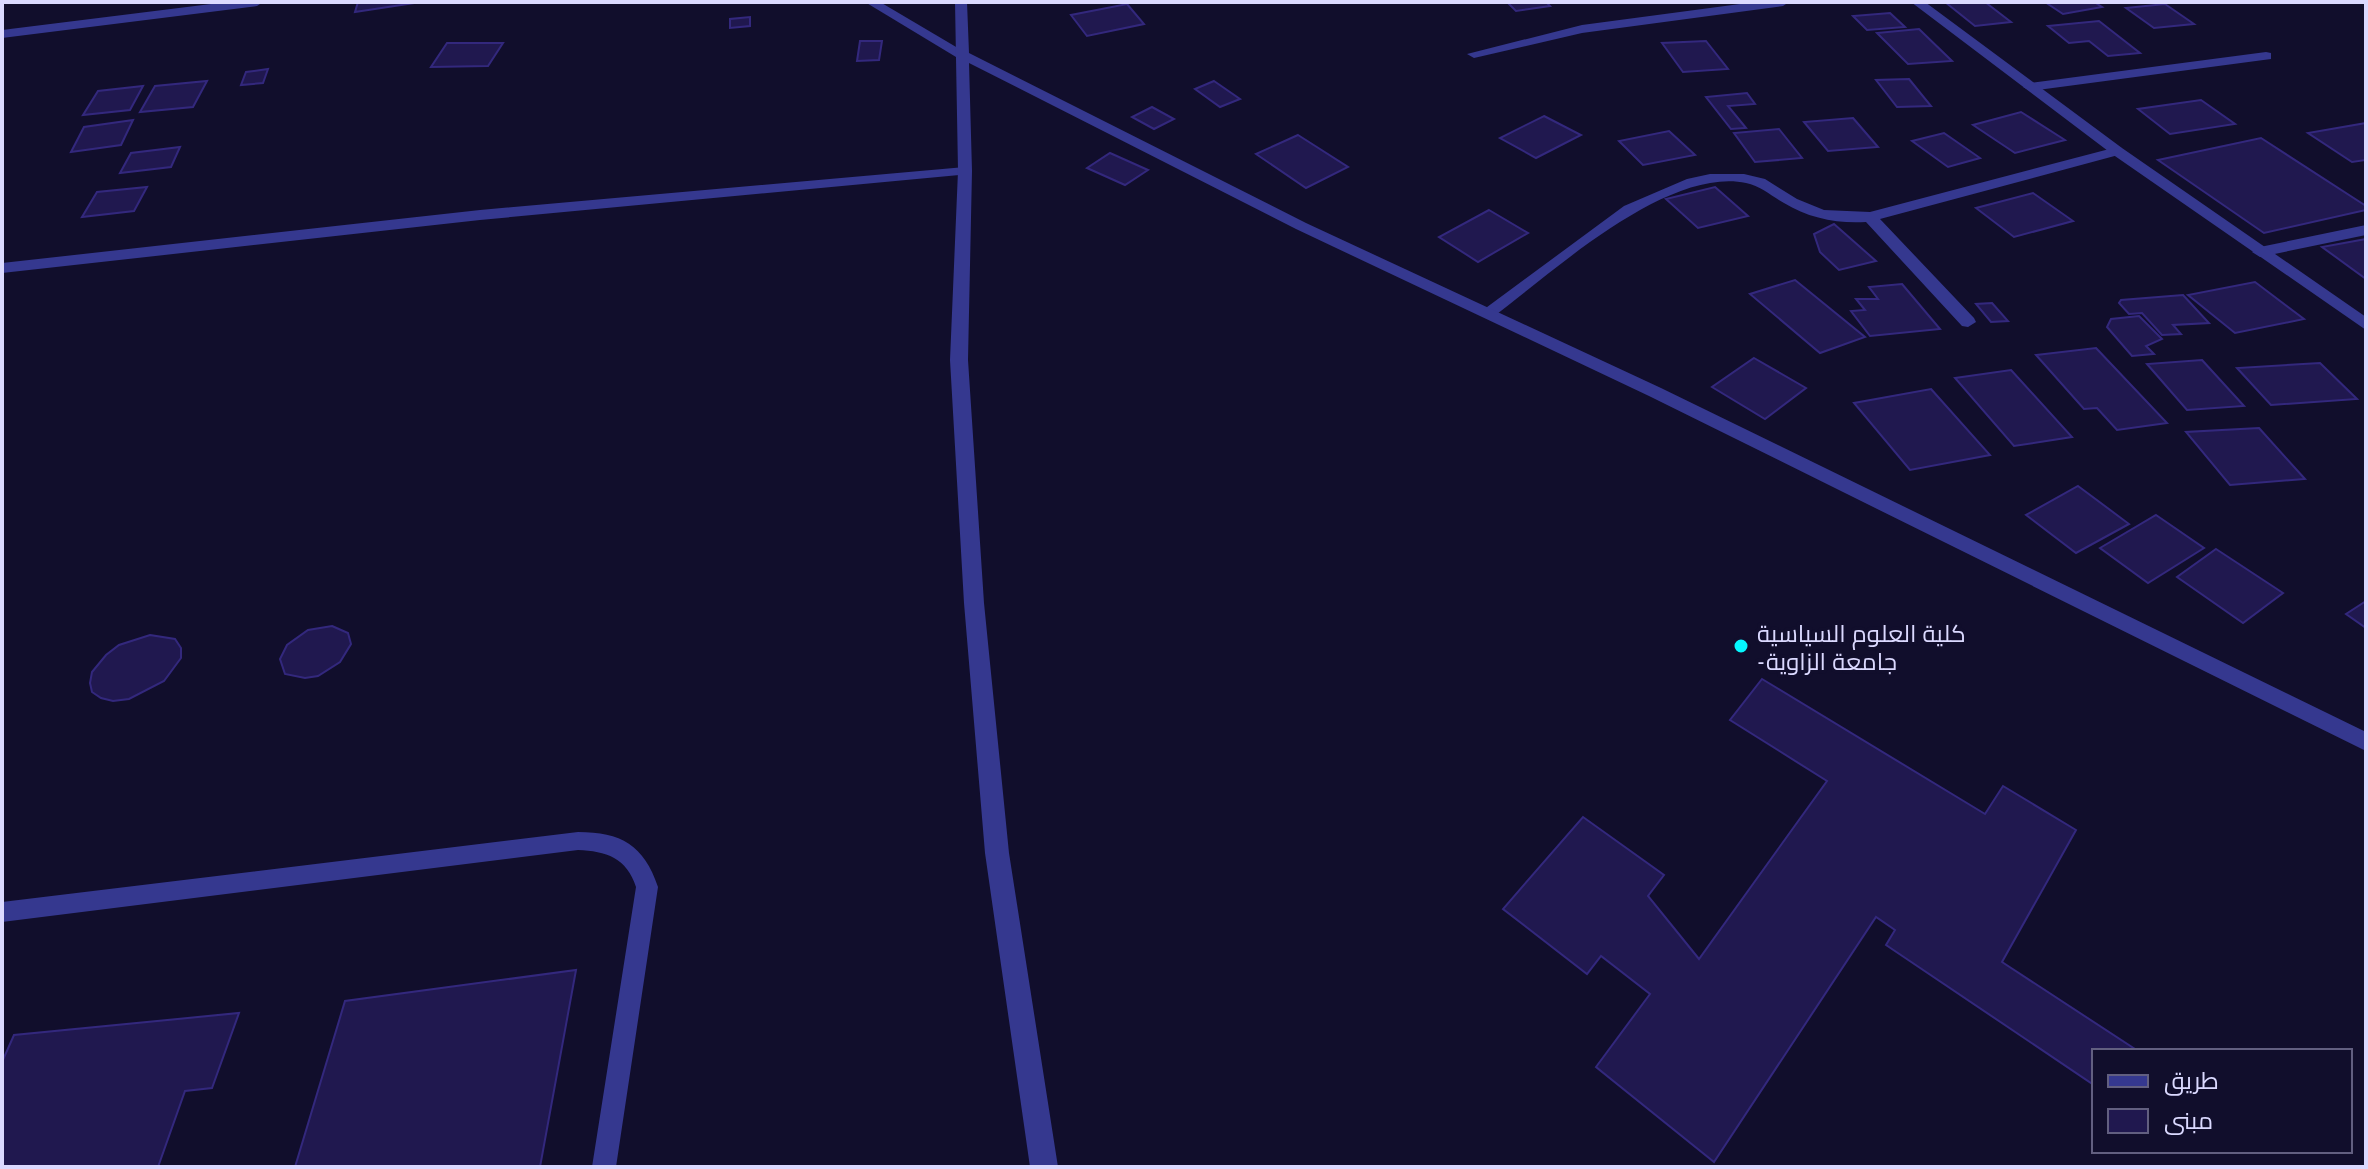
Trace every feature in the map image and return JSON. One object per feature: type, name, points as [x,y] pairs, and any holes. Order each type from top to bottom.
[{"type":"street","points":[[2,34],[257,2]]},
{"type":"street","points":[[871,2],[961,54],[1102,128],[1876,499],[2366,742]]},
{"type":"street","points":[[961,2],[965,171],[959,360],[974,603],[997,853],[1044,1167]]},
{"type":"street","points":[[1474,54],[1582,29],[1783,2]]},
{"type":"street","points":[[1917,2],[2117,151],[2366,325]]},
{"type":"street","points":[[2030,87],[2266,56]]},
{"type":"street","points":[[1487,313],[1629,209],[1648,198],[1683,186],[1735,176],[1763,183],[1817,214],[1841,218],[1870,217],[2117,151]]},
{"type":"street","points":[[2,268],[495,213],[965,171]]},
{"type":"street","points":[[1870,217],[1968,322]]},
{"type":"street","points":[[2260,252],[2366,230]]},
{"type":"lane","points":[[2,912],[578,841],[612,843],[637,860],[644,872],[647,896],[604,1167]]},
{"type":"building","points":[[358,2],[421,2],[355,12]]},
{"type":"building","points":[[1507,2],[1546,2],[1550,6],[1516,11]]},
{"type":"building","points":[[1945,2],[1985,2],[2011,22],[1975,26]]},
{"type":"building","points":[[2045,2],[2094,2],[2102,7],[2063,14]]},
{"type":"building","points":[[1127,4],[1144,24],[1087,36],[1071,15]]},
{"type":"building","points":[[2165,4],[2194,24],[2154,28],[2126,8]]},
{"type":"building","points":[[1890,13],[1905,27],[1867,30],[1853,16]]},
{"type":"building","points":[[750,17],[750,26],[730,28],[730,19]]},
{"type":"building","points":[[2099,21],[2140,53],[2108,56],[2089,41],[2069,43],[2048,26]]},
{"type":"building","points":[[1919,29],[1952,61],[1908,64],[1877,33]]},
{"type":"building","points":[[860,41],[882,41],[879,60],[857,61]]},
{"type":"building","points":[[1706,41],[1728,69],[1683,72],[1662,43]]},
{"type":"building","points":[[447,43],[503,43],[488,66],[431,67]]},
{"type":"building","points":[[268,69],[263,83],[241,85],[246,72]]},
{"type":"building","points":[[1909,79],[1931,106],[1897,107],[1876,80]]},
{"type":"building","points":[[207,81],[193,107],[140,112],[155,86]]},
{"type":"building","points":[[1214,81],[1240,99],[1220,107],[1195,89]]},
{"type":"building","points":[[143,86],[130,110],[83,115],[98,91]]},
{"type":"building","points":[[1747,93],[1755,104],[1728,106],[1746,128],[1731,129],[1706,97]]},
{"type":"building","points":[[2201,100],[2235,124],[2170,134],[2138,109]]},
{"type":"building","points":[[1152,107],[1174,119],[1154,129],[1132,117]]},
{"type":"building","points":[[2021,112],[2065,140],[2015,153],[1973,125]]},
{"type":"building","points":[[1544,116],[1581,135],[1536,158],[1500,138]]},
{"type":"building","points":[[1853,118],[1878,147],[1828,151],[1804,122]]},
{"type":"building","points":[[133,120],[121,145],[71,152],[84,127]]},
{"type":"building","points":[[2366,123],[2366,160],[2352,162],[2308,133]]},
{"type":"building","points":[[1779,129],[1802,158],[1755,162],[1734,133]]},
{"type":"building","points":[[1669,131],[1695,155],[1643,165],[1619,141]]},
{"type":"building","points":[[1944,133],[1980,158],[1948,167],[1912,141]]},
{"type":"building","points":[[1298,135],[1348,167],[1306,188],[1256,154]]},
{"type":"building","points":[[2261,138],[2366,206],[2366,210],[2264,233],[2158,160]]},
{"type":"building","points":[[180,147],[171,167],[120,173],[131,153]]},
{"type":"building","points":[[1110,153],[1148,170],[1125,185],[1087,168]]},
{"type":"building","points":[[147,187],[134,211],[82,217],[97,192]]},
{"type":"building","points":[[1715,187],[1748,216],[1698,228],[1666,199]]},
{"type":"building","points":[[2033,193],[2073,221],[2014,237],[1976,208]]},
{"type":"building","points":[[1489,210],[1528,233],[1478,262],[1439,237]]},
{"type":"building","points":[[1834,224],[1876,261],[1839,270],[1820,252],[1814,234]]},
{"type":"building","points":[[2366,239],[2366,279],[2322,247]]},
{"type":"building","points":[[1795,280],[1865,337],[1820,353],[1750,294]]},
{"type":"building","points":[[2255,282],[2304,319],[2235,333],[2188,295]]},
{"type":"building","points":[[1902,284],[1940,329],[1870,336],[1851,311],[1865,310],[1856,299],[1878,299],[1869,287]]},
{"type":"building","points":[[2183,295],[2209,323],[2173,325],[2181,334],[2162,335],[2142,313],[2129,314],[2119,303],[2121,300]]},
{"type":"building","points":[[1992,303],[2008,321],[1991,322],[1976,304]]},
{"type":"building","points":[[2139,316],[2162,339],[2146,346],[2154,354],[2132,356],[2107,327],[2111,319]]},
{"type":"building","points":[[2096,348],[2167,423],[2117,430],[2097,408],[2084,409],[2036,355]]},
{"type":"building","points":[[1754,358],[1806,388],[1765,419],[1712,387]]},
{"type":"building","points":[[2202,360],[2244,406],[2187,410],[2147,364]]},
{"type":"building","points":[[2320,363],[2357,399],[2271,405],[2237,368]]},
{"type":"building","points":[[2011,370],[2072,437],[2014,446],[1955,378]]},
{"type":"building","points":[[1931,389],[1990,455],[1910,470],[1854,403]]},
{"type":"building","points":[[2259,428],[2305,479],[2230,485],[2186,432]]},
{"type":"building","points":[[2078,486],[2129,524],[2076,553],[2026,515]]},
{"type":"building","points":[[2156,515],[2204,548],[2148,583],[2100,548]]},
{"type":"building","points":[[2216,549],[2283,593],[2243,623],[2177,577]]},
{"type":"building","points":[[2366,601],[2366,628],[2346,614]]},
{"type":"building","points":[[332,626],[348,633],[351,644],[340,662],[318,676],[305,678],[285,674],[280,659],[287,645],[308,630]]},
{"type":"building","points":[[150,635],[175,639],[181,648],[181,658],[164,681],[129,699],[113,701],[92,692],[92,672],[106,655],[119,645]]},
{"type":"building","points":[[1762,679],[1985,814],[2003,786],[2076,830],[2002,962],[2135,1049],[2092,1049],[2092,1084],[1886,945],[1895,930],[1876,917],[1714,1162],[1596,1067],[1650,994],[1601,956],[1587,974],[1503,909],[1583,817],[1664,875],[1648,896],[1699,959],[1827,781],[1730,720]]},
{"type":"building","points":[[576,970],[540,1167],[295,1167],[345,1001]]},
{"type":"building","points":[[239,1013],[212,1088],[185,1091],[158,1167],[2,1167],[2,1062],[14,1035]]},
{"type":"place","name":"كلية العلوم السياسية -جامعة الزاوية","points":[[1741,646]]}]
